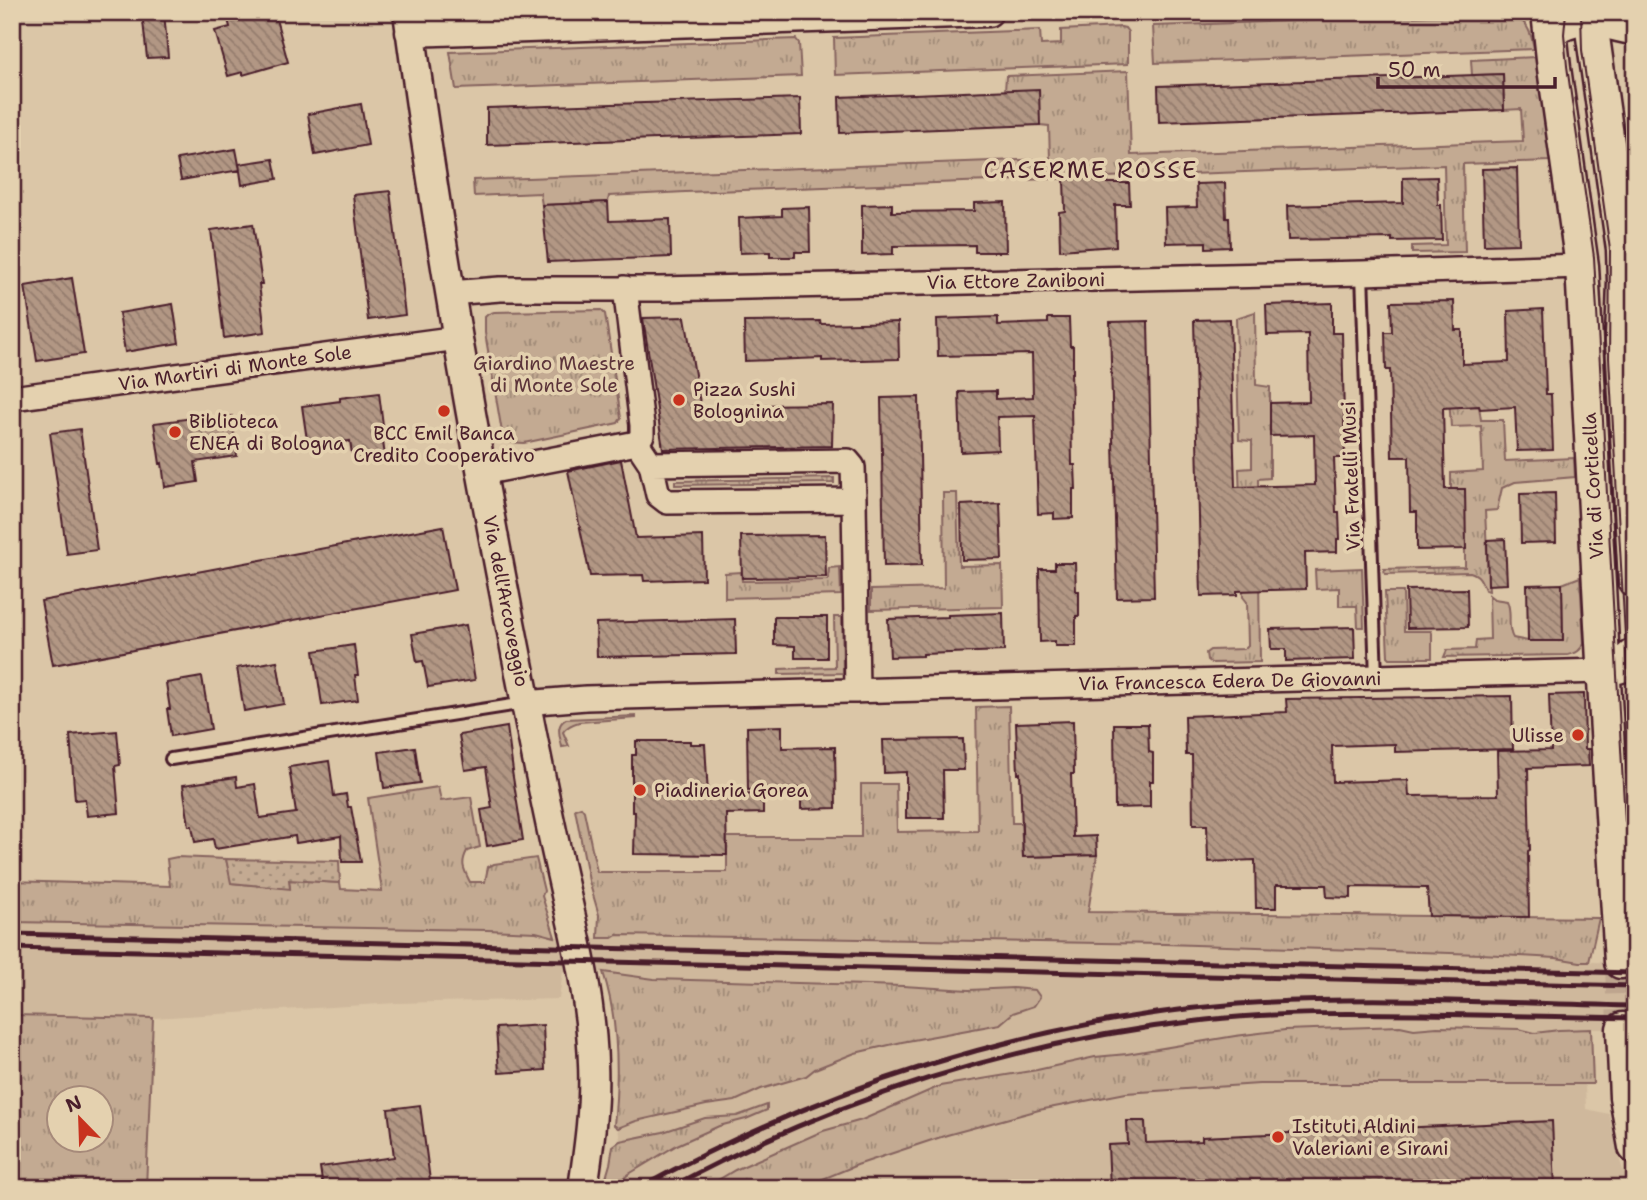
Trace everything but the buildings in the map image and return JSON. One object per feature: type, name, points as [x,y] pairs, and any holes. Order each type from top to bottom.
[{"type":"main road","name":"Via di Corticella","points":[[1585,18],[1623,249],[1622,357],[1635,581]]},
{"type":"main road","name":"Via di Corticella","points":[[1549,24],[1582,266],[1603,671],[1622,776],[1621,962]]},
{"type":"main road","points":[[1603,671],[1621,666],[1635,654]]},
{"type":"main road","points":[[1623,1029],[1626,1097],[1635,1147]]},
{"type":"street","points":[[409,22],[988,12]]},
{"type":"street","points":[[1549,24],[1571,25],[1585,18],[1635,33]]},
{"type":"street","name":"Via dell'Arcoveggio","points":[[409,22],[450,293],[482,473],[525,703],[579,953],[589,1019],[593,1083],[583,1188]]},
{"type":"street","name":"Via Ettore Zaniboni","points":[[450,293],[500,289],[1362,273],[1582,266]]},
{"type":"street","points":[[482,473],[637,443],[642,435],[642,425],[625,288]]},
{"type":"street","name":"Via Martiri di Monte Sole","points":[[12,398],[458,338]]},
{"type":"street","points":[[637,443],[651,464],[658,495],[667,502],[854,500]]},
{"type":"street","points":[[651,464],[848,461],[853,467],[857,691]]},
{"type":"street","name":"Via Francesca Edera De Giovanni","points":[[525,703],[586,698],[1603,671]]},
{"type":"lane","name":"Via Fratelli Musi","points":[[1362,273],[1376,678]]},
{"type":"lane","points":[[171,759],[525,703]]},
{"type":"shaded area","points":[[12,881],[456,899],[555,937],[597,938],[599,915],[614,906],[1599,918],[1589,962],[1635,963],[1635,1029],[1591,1029],[1593,1084],[1585,1085],[1586,1109],[1609,1114],[1629,1188],[603,1188],[613,1146],[620,1141],[618,1128],[614,1125],[618,1078],[615,1033],[611,995],[603,972],[563,971],[559,999],[396,1003],[153,1018],[12,1015]]},
{"type":"green space","points":[[1507,15],[1520,20],[1529,30],[1534,49],[1155,63],[1153,26]]},
{"type":"green space","points":[[1121,27],[1128,32],[1128,64],[835,75],[834,38],[1040,30],[1041,45],[1061,44],[1061,30]]},
{"type":"green space","points":[[796,39],[799,43],[801,76],[456,89],[450,52]]},
{"type":"green space","points":[[1535,57],[1550,159],[1463,164],[1465,252],[1412,253],[1412,246],[1446,245],[1444,165],[685,192],[609,196],[608,202],[542,205],[540,193],[474,196],[473,180],[1050,159],[1049,126],[1040,125],[1005,91],[1006,76],[1128,71],[1131,155],[1523,141],[1521,109],[1504,110],[1503,74],[1472,75],[1471,60]]},
{"type":"green space","name":"Giardino Maestre di Monte Sole","points":[[601,310],[605,314],[621,418],[618,423],[524,443],[506,442],[503,438],[485,333],[485,317],[494,312]]},
{"type":"green space","points":[[1255,312],[1256,385],[1270,387],[1270,478],[1258,479],[1260,662],[1211,663],[1207,660],[1206,653],[1210,650],[1244,649],[1248,645],[1247,602],[1243,597],[1239,469],[1252,468],[1252,441],[1239,440],[1236,318]]},
{"type":"green space","points":[[1449,397],[1460,407],[1479,406],[1481,420],[1503,420],[1505,461],[1574,458],[1575,477],[1515,482],[1502,488],[1497,510],[1485,511],[1489,591],[1485,590],[1478,576],[1470,572],[1385,574],[1384,569],[1465,567],[1465,489],[1451,489],[1451,473],[1483,471],[1481,426],[1451,427]]},
{"type":"green space","points":[[834,478],[834,483],[675,485],[675,481]]},
{"type":"green space","points":[[943,493],[957,493],[959,566],[1002,565],[1003,607],[871,610],[871,590],[944,588]]},
{"type":"green space","points":[[840,567],[841,595],[725,598],[725,573],[741,572],[742,581],[828,580],[829,568]]},
{"type":"green space","points":[[1362,568],[1364,627],[1358,627],[1357,606],[1339,606],[1339,588],[1316,589],[1315,570]]},
{"type":"green space","points":[[1580,577],[1584,643],[1580,650],[1568,655],[1444,657],[1447,650],[1475,649],[1476,640],[1490,639],[1489,595],[1494,599],[1507,601],[1513,638],[1528,641],[1563,640],[1562,584]]},
{"type":"green space","points":[[1385,592],[1403,592],[1404,631],[1431,631],[1432,658],[1388,656]]},
{"type":"green space","points":[[834,617],[842,617],[843,673],[779,674],[779,669],[835,667]]},
{"type":"green space","points":[[1009,706],[1012,823],[1021,823],[1023,857],[1097,855],[1088,912],[1599,918],[1589,962],[1481,954],[1165,944],[617,935],[612,938],[598,938],[599,915],[589,881],[575,809],[581,807],[584,811],[597,872],[727,872],[727,837],[861,837],[861,784],[896,784],[897,832],[978,831],[976,707]]},
{"type":"green space","points":[[636,716],[572,724],[563,732],[569,746],[562,747],[559,728],[566,719]]},
{"type":"green space","points":[[438,787],[441,801],[471,797],[480,847],[467,851],[463,863],[470,882],[485,882],[488,867],[494,864],[536,858],[544,891],[542,896],[555,937],[536,932],[487,930],[12,922],[12,881],[170,886],[167,859],[177,857],[226,859],[232,883],[290,888],[289,880],[340,883],[341,889],[382,891],[368,798]]},
{"type":"green space","points":[[226,859],[339,861],[340,883],[289,880],[290,889],[231,883]]},
{"type":"green space","points":[[603,972],[654,979],[969,990],[1013,988],[1035,990],[1040,997],[1034,1006],[1013,1013],[1000,1024],[855,1053],[815,1069],[806,1076],[761,1089],[735,1101],[636,1121],[618,1128],[614,1125],[617,1086],[615,1028]]},
{"type":"green space","points":[[12,1015],[153,1018],[146,1188],[12,1188]]},
{"type":"green space","points":[[1400,1026],[1414,1029],[1519,1029],[1535,1033],[1591,1029],[1593,1084],[1259,1084],[1126,1093],[1039,1110],[947,1135],[857,1165],[801,1188],[705,1188],[735,1170],[823,1131],[862,1120],[940,1086],[1037,1070],[1095,1057],[1235,1036],[1285,1030]]},
{"type":"green space","points":[[767,1105],[767,1110],[719,1126],[677,1145],[629,1174],[612,1188],[603,1188],[613,1146],[620,1141],[663,1132],[705,1118],[737,1116]]},
{"type":"tunnel","points":[[1621,962],[1623,1029]]},
{"type":"tram line","points":[[1566,12],[1564,34],[1567,66],[1594,257],[1625,821]]},
{"type":"tram line","points":[[1581,12],[1582,50],[1610,250],[1609,358],[1635,807]]},
{"type":"railway","points":[[12,934],[1635,973]]},
{"type":"railway","points":[[12,948],[1635,986]]},
{"type":"railway","points":[[640,1188],[780,1119],[854,1090],[929,1064],[1083,1025],[1161,1012],[1288,1001],[1436,1001],[1635,1006]]},
{"type":"railway","points":[[669,1188],[796,1127],[929,1078],[997,1058],[1136,1029],[1233,1017],[1314,1014],[1635,1018]]},
{"type":"place","name":"Pizza Sushi Bolognina","points":[[679,400]]},
{"type":"place","name":"BCC Emil Banca Credito Cooperativo","points":[[444,411]]},
{"type":"place","name":"Biblioteca ENEA di Bologna","points":[[175,432]]},
{"type":"place","name":"Ulisse","points":[[1578,735]]},
{"type":"place","name":"Piadineria Gorea","points":[[640,790]]},
{"type":"place","name":"Istituti Aldini Valeriani e Sirani","points":[[1278,1137]]},
{"type":"district","name":"CASERME ROSSE","points":[[1091,170]]}]
